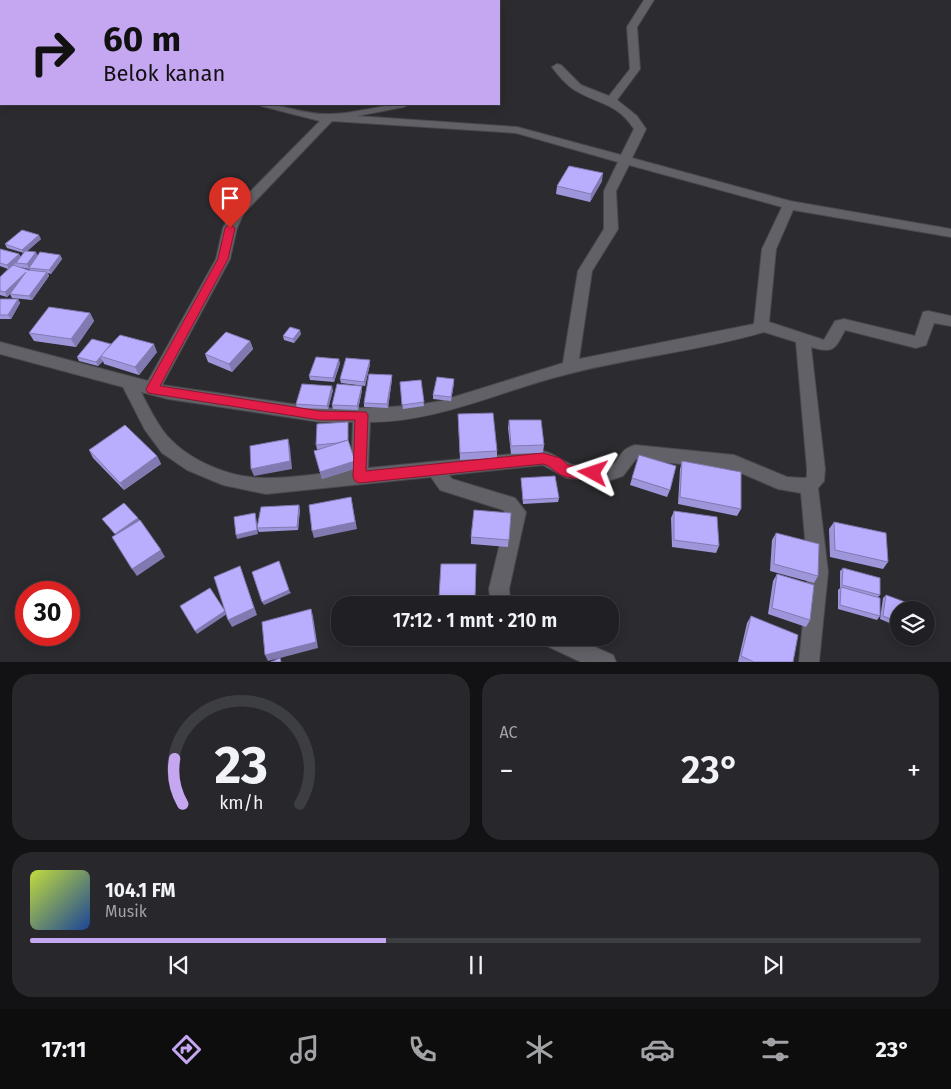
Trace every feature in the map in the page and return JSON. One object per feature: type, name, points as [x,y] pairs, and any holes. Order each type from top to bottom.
[{"type":"street","points":[[610,100],[635,69],[631,31],[634,18],[649,0]]},
{"type":"street","points":[[557,67],[577,87],[610,100],[633,118],[640,129],[609,196],[611,229],[588,263],[585,272],[570,367]]},
{"type":"street","points":[[270,105],[329,118],[508,129],[789,205],[951,233]]},
{"type":"street","points":[[152,389],[223,259],[230,228],[239,211],[329,118],[399,105]]},
{"type":"street","points":[[0,348],[152,389],[320,416],[392,415],[441,408],[528,378],[570,367],[754,330],[761,325],[769,250],[789,205]]},
{"type":"street","points":[[761,325],[822,345],[830,345],[840,325],[844,324],[916,342],[921,341],[928,316],[951,321]]},
{"type":"street","points":[[129,383],[158,437],[172,452],[189,463],[247,485],[266,486],[543,458],[556,462],[565,470],[575,473],[611,474],[618,471],[626,457],[635,452],[737,463],[779,482],[808,485],[815,481],[816,469],[803,339]]},
{"type":"street","points":[[359,477],[362,415]]},
{"type":"street","points":[[435,469],[446,485],[509,504],[517,512],[500,589],[500,596]]},
{"type":"street","points":[[808,485],[818,572],[809,662]]},
{"type":"street","points":[[570,646],[606,662]]},
{"type":"building","points":[[569,166],[603,173],[591,194],[557,186]]},
{"type":"building","points":[[22,230],[39,235],[22,250],[5,244]]},
{"type":"building","points":[[0,249],[19,254],[7,265],[0,263]]},
{"type":"building","points":[[25,251],[36,252],[27,264],[16,263]]},
{"type":"building","points":[[40,252],[60,255],[49,270],[29,268]]},
{"type":"building","points":[[13,265],[28,270],[47,272],[29,296],[10,294],[26,272],[5,292],[0,291],[0,277]]},
{"type":"building","points":[[0,299],[18,299],[8,315],[0,315]]},
{"type":"building","points":[[49,307],[90,313],[71,339],[29,333]]},
{"type":"building","points":[[290,327],[300,330],[293,339],[283,336]]},
{"type":"building","points":[[226,332],[250,341],[229,364],[205,354]]},
{"type":"building","points":[[120,335],[154,344],[135,367],[100,356]]},
{"type":"building","points":[[92,339],[111,344],[96,362],[77,357]]},
{"type":"building","points":[[316,357],[339,359],[333,378],[309,376]]},
{"type":"building","points":[[346,358],[370,360],[364,382],[340,379]]},
{"type":"building","points":[[369,374],[392,375],[387,404],[364,403]]},
{"type":"building","points":[[437,377],[454,379],[451,397],[433,395]]},
{"type":"building","points":[[421,380],[424,402],[402,405],[400,382]]},
{"type":"building","points":[[302,384],[332,386],[327,406],[296,404]]},
{"type":"building","points":[[337,384],[362,386],[357,406],[332,405]]},
{"type":"building","points":[[493,413],[497,451],[460,453],[458,414]]},
{"type":"building","points":[[509,420],[541,420],[544,445],[511,446]]},
{"type":"building","points":[[348,422],[348,440],[316,445],[317,424]]},
{"type":"building","points":[[125,425],[157,456],[120,483],[89,450]]},
{"type":"building","points":[[288,439],[290,461],[251,469],[250,446]]},
{"type":"building","points":[[348,440],[355,461],[320,472],[314,451]]},
{"type":"building","points":[[639,455],[676,466],[670,490],[632,478]]},
{"type":"building","points":[[682,461],[741,472],[741,509],[680,497]]},
{"type":"building","points":[[555,476],[559,498],[523,500],[521,478]]},
{"type":"building","points":[[351,497],[355,522],[312,531],[309,505]]},
{"type":"building","points":[[124,503],[138,518],[115,534],[102,519]]},
{"type":"building","points":[[299,505],[297,527],[257,528],[261,507]]},
{"type":"building","points":[[474,510],[511,513],[509,540],[471,537]]},
{"type":"building","points":[[674,511],[717,517],[719,546],[674,540]]},
{"type":"building","points":[[255,513],[257,530],[236,535],[234,517]]},
{"type":"building","points":[[140,520],[161,550],[132,569],[112,537]]},
{"type":"building","points":[[834,522],[886,533],[888,562],[835,550]]},
{"type":"building","points":[[776,533],[819,544],[818,576],[774,564]]},
{"type":"building","points":[[279,561],[289,590],[262,602],[252,572]]},
{"type":"building","points":[[441,564],[476,564],[475,596],[439,596]]},
{"type":"building","points":[[240,566],[254,608],[228,620],[214,577]]},
{"type":"building","points":[[843,568],[880,578],[880,595],[842,585]]},
{"type":"building","points":[[777,574],[814,585],[810,620],[772,608]]},
{"type":"building","points":[[841,587],[880,598],[880,616],[840,605]]},
{"type":"building","points":[[210,588],[225,611],[195,631],[180,606]]},
{"type":"building","points":[[886,595],[902,601],[890,601],[890,619],[883,616]]},
{"type":"building","points":[[311,609],[316,642],[265,655],[262,622]]},
{"type":"building","points":[[751,616],[798,635],[793,662],[754,662],[741,656]]},
{"type":"building","points":[[280,658],[281,662],[271,662]]},
{"type":"route","points":[[230,228],[223,259],[210,286],[152,389],[320,416],[362,415],[359,477],[543,458],[556,462],[565,470],[575,473],[593,473]]}]
